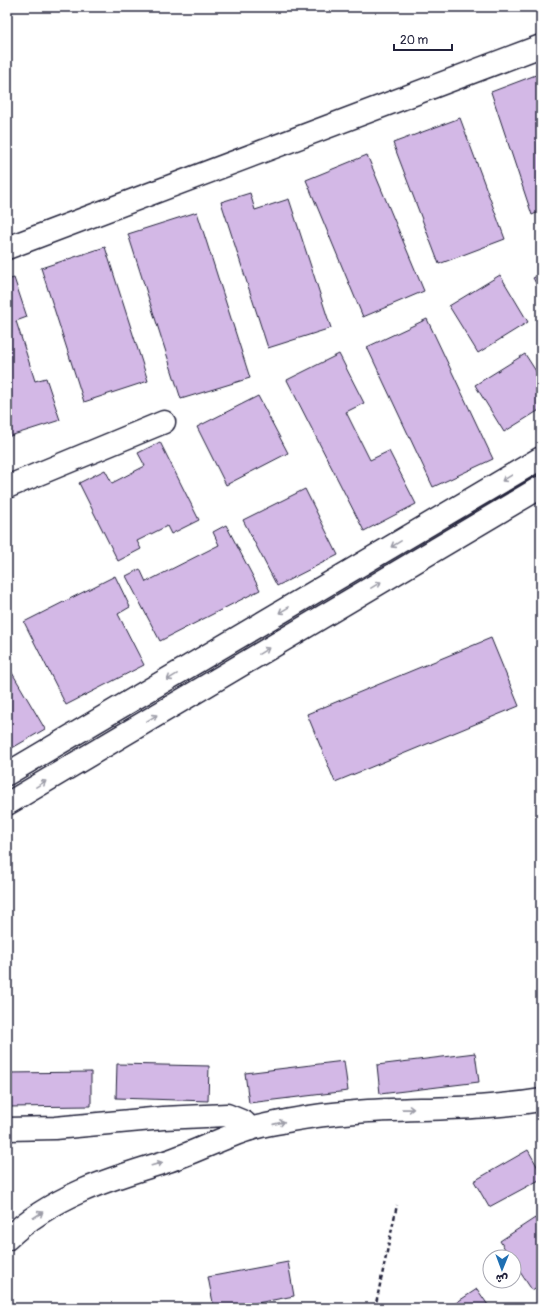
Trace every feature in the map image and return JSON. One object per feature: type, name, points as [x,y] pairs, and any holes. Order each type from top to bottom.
[{"type":"street","points":[[7,248],[541,46]]},
{"type":"street","points":[[7,488],[164,422]]},
{"type":"street","points":[[7,774],[541,458]]},
{"type":"street","points":[[7,804],[541,488]]},
{"type":"street","points":[[7,1239],[18,1229],[70,1195],[107,1180],[202,1149],[250,1129],[292,1120],[372,1110],[469,1108],[511,1105],[541,1100]]},
{"type":"street","points":[[7,1129],[56,1128],[163,1118],[227,1115],[244,1122],[250,1129]]},
{"type":"path","points":[[375,1308],[397,1205]]},
{"type":"building","points":[[541,73],[541,211],[532,215],[491,92]]},
{"type":"building","points":[[460,118],[505,239],[439,264],[393,143]]},
{"type":"building","points":[[367,155],[424,291],[363,317],[306,180]]},
{"type":"building","points":[[250,193],[255,210],[289,199],[331,328],[268,348],[221,202]]},
{"type":"building","points":[[197,212],[250,378],[181,399],[128,234]]},
{"type":"building","points":[[105,247],[148,381],[84,402],[41,268]]},
{"type":"building","points":[[541,274],[541,292],[533,278]]},
{"type":"building","points":[[500,275],[528,322],[478,353],[449,306]]},
{"type":"building","points":[[14,278],[27,317],[16,321],[35,381],[46,378],[60,420],[7,437],[7,280]]},
{"type":"building","points":[[427,319],[493,459],[433,487],[367,347]]},
{"type":"building","points":[[339,354],[364,403],[346,412],[370,460],[389,451],[416,504],[364,531],[287,380]]},
{"type":"building","points":[[525,354],[541,379],[541,409],[504,432],[475,385]]},
{"type":"building","points":[[258,396],[288,453],[226,485],[197,427]]},
{"type":"building","points":[[160,442],[199,520],[171,534],[167,526],[137,541],[141,549],[118,561],[79,483],[105,470],[112,483],[145,466],[138,453]]},
{"type":"building","points":[[305,489],[338,555],[277,586],[243,520]]},
{"type":"building","points":[[226,525],[260,590],[160,641],[126,576],[140,569],[146,582],[219,545],[213,532]]},
{"type":"building","points":[[115,576],[130,607],[118,614],[144,665],[66,705],[24,622]]},
{"type":"building","points":[[491,638],[519,706],[335,782],[307,714]]},
{"type":"building","points":[[11,671],[45,729],[7,751],[7,673]]},
{"type":"building","points":[[475,1053],[479,1082],[380,1094],[377,1065]]},
{"type":"building","points":[[344,1061],[348,1091],[249,1103],[245,1073]]},
{"type":"building","points":[[117,1064],[209,1066],[208,1101],[116,1098]]},
{"type":"building","points":[[91,1072],[91,1106],[8,1107],[8,1073]]},
{"type":"building","points":[[528,1150],[541,1173],[541,1179],[489,1207],[474,1181]]},
{"type":"building","points":[[535,1218],[541,1228],[541,1285],[532,1290],[522,1275],[522,1249],[505,1249],[500,1241]]},
{"type":"building","points":[[288,1262],[294,1296],[231,1308],[214,1308],[208,1277]]},
{"type":"building","points":[[477,1289],[490,1308],[448,1308]]}]
